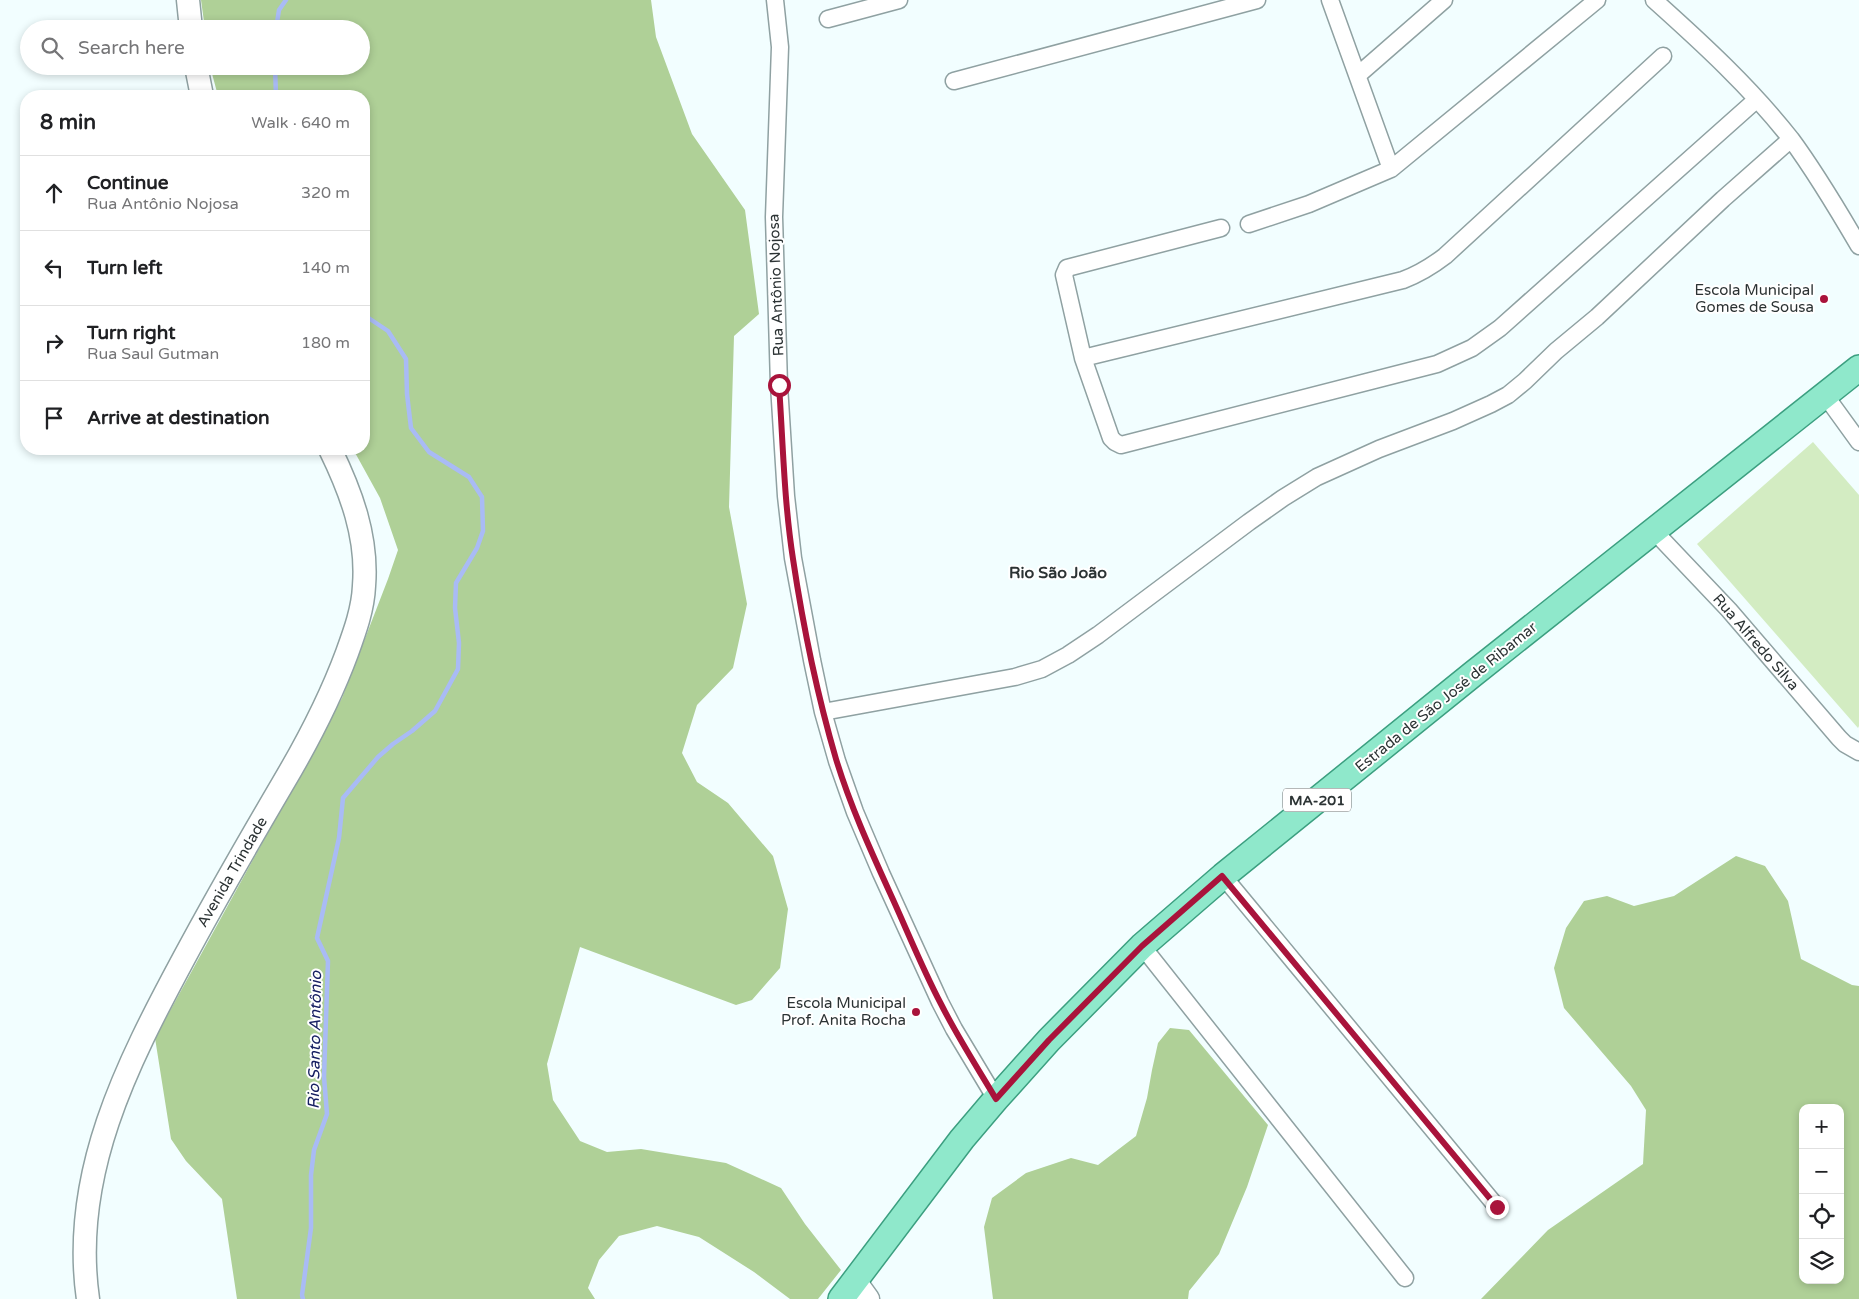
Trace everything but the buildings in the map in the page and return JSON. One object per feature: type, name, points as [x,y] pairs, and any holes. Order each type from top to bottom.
[{"type":"main road","points":[[188,0],[190,20]]},
{"type":"main road","points":[[198,75],[201,90]]},
{"type":"main road","name":"Estrada de São José de Ribamar","points":[[855,1293],[962,1139],[1049,1040],[1142,946],[1222,876],[1859,368]]},
{"type":"main road","name":"Avenida Trindade","points":[[88,1299],[84,1251],[87,1206],[110,1113],[124,1075],[146,1028],[223,886],[321,714],[356,629],[364,588],[364,550],[357,516],[333,455]]},
{"type":"street","name":"Rua Antônio Nojosa","points":[[775,0],[780,46],[774,216],[779,385],[786,496],[793,558],[823,712],[837,761],[855,812],[881,873],[940,1002],[996,1099]]},
{"type":"street","points":[[828,19],[899,0]]},
{"type":"street","points":[[954,80],[1257,0]]},
{"type":"street","points":[[1330,0],[1392,169]]},
{"type":"street","points":[[1358,75],[1444,0]]},
{"type":"street","points":[[1249,224],[1309,204],[1392,169],[1597,0]]},
{"type":"street","points":[[1654,0],[1716,57],[1791,139],[1828,194],[1859,246]]},
{"type":"street","points":[[1083,358],[1403,280],[1418,274],[1445,256],[1663,56]]},
{"type":"street","points":[[1221,228],[1067,268],[1064,275],[1083,358],[1111,438],[1121,445],[1436,364],[1459,355],[1487,339],[1500,328],[1756,100]]},
{"type":"street","points":[[823,712],[1015,677],[1042,669],[1068,656],[1282,498],[1317,477],[1370,452],[1453,421],[1508,395],[1597,317],[1716,205],[1791,139]]},
{"type":"street","points":[[1825,395],[1859,442]]},
{"type":"street","name":"Rua Alfredo Silva","points":[[1654,531],[1729,610],[1839,738],[1859,752]]},
{"type":"street","points":[[1222,876],[1497,1207]]},
{"type":"street","points":[[1142,946],[1406,1278]]},
{"type":"green space","points":[[201,0],[651,0],[656,37],[692,134],[745,210],[759,314],[734,336],[729,507],[747,604],[733,668],[697,705],[682,753],[697,782],[728,803],[773,856],[788,909],[780,968],[752,1000],[736,1005],[580,947],[547,1064],[553,1100],[580,1141],[607,1152],[641,1149],[726,1163],[781,1188],[805,1224],[841,1270],[818,1299],[790,1299],[754,1272],[699,1237],[657,1226],[619,1236],[599,1260],[588,1288],[595,1299],[237,1299],[222,1199],[186,1161],[171,1139],[155,1038],[342,698],[398,550],[380,498],[356,455],[370,455],[370,90],[216,90],[212,75],[370,75],[370,20],[204,20]]},
{"type":"green space","points":[[1813,442],[1859,495],[1858,728],[1697,544]]},
{"type":"green space","points":[[1736,856],[1765,866],[1788,901],[1801,959],[1852,985],[1859,986],[1859,1299],[1481,1299],[1548,1230],[1643,1164],[1646,1110],[1631,1086],[1564,1008],[1554,968],[1566,928],[1584,901],[1607,896],[1634,906],[1674,896]]},
{"type":"green space","points":[[1170,1028],[1189,1030],[1268,1125],[1247,1187],[1219,1254],[1189,1291],[1188,1299],[993,1299],[984,1227],[992,1198],[1026,1173],[1071,1158],[1098,1165],[1136,1136],[1147,1098],[1158,1043]]},
{"type":"waterway","name":"Rio Santo Antônio","points":[[277,20],[279,10],[286,0]]},
{"type":"waterway","name":"Rio Santo Antônio","points":[[275,75],[276,90]]},
{"type":"waterway","name":"Rio Santo Antônio","points":[[303,1299],[311,1228],[311,1175],[314,1150],[327,1114],[324,1077],[328,961],[317,938],[339,838],[343,798],[378,757],[435,711],[458,669],[459,643],[455,608],[456,583],[477,548],[483,531],[482,497],[469,477],[429,452],[411,428],[407,394],[406,359],[388,331],[370,319]]},
{"type":"place","name":"Escola Municipal Gomes de Sousa","points":[[1824,299]]},
{"type":"place","name":"Escola Municipal Prof. Anita Rocha","points":[[916,1012]]},
{"type":"district","name":"Rio São João","points":[[1058,572]]},
{"type":"route","points":[[779,385],[786,496],[793,558],[823,712],[837,761],[855,812],[923,966],[954,1029],[996,1099],[1049,1040],[1142,946],[1222,876],[1497,1207]]}]
